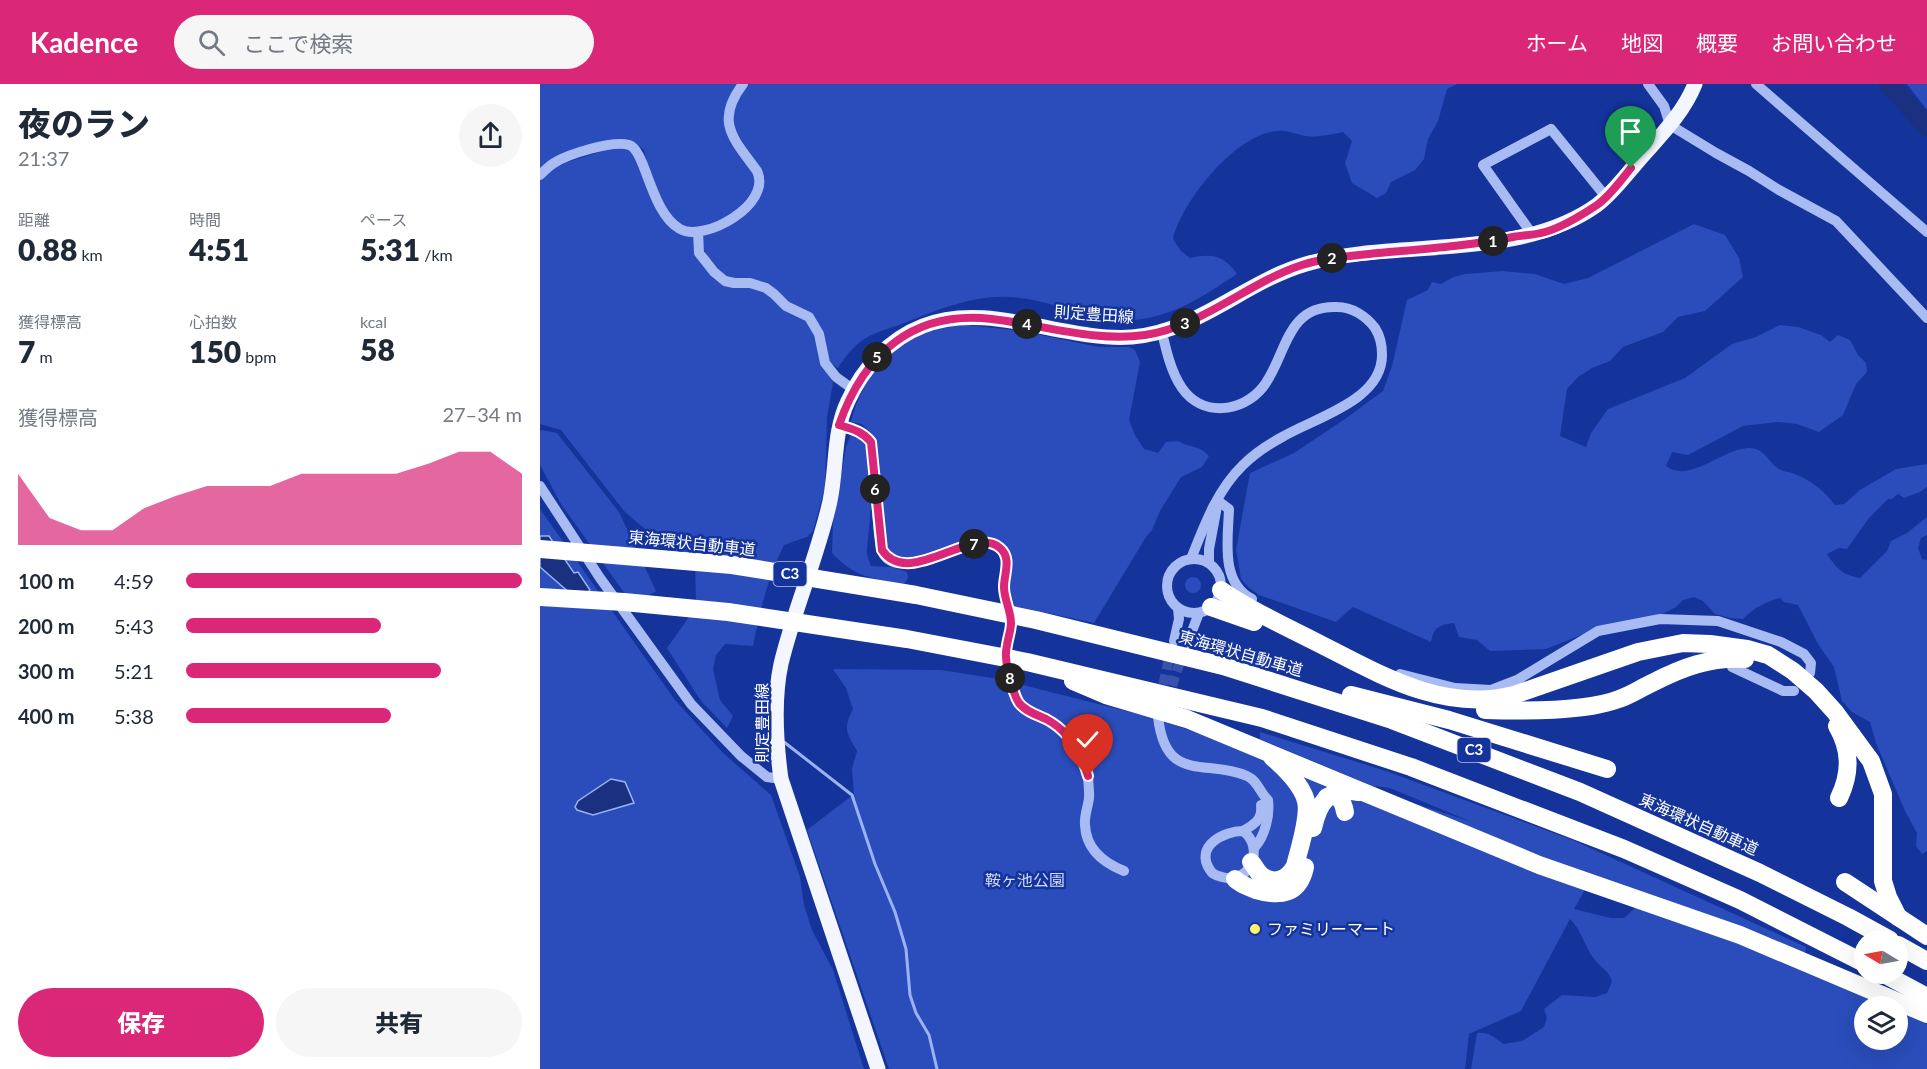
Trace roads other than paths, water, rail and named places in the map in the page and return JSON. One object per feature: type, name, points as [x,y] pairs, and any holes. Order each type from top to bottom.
[{"type":"highway","name":"東海環状自動車道","points":[[540,549],[732,566],[916,595],[1036,620],[1223,666],[1392,720],[1580,792],[1760,873],[1872,930]]},
{"type":"highway","points":[[1221,590],[1257,612],[1394,680],[1436,695],[1468,700],[1497,699],[1514,695],[1638,651],[1683,644],[1710,644],[1747,649],[1768,655],[1793,671],[1816,691],[1835,712],[1871,761],[1883,794],[1883,881],[1898,917]]},
{"type":"highway","name":"C3","points":[[540,597],[728,612],[907,639],[1027,662],[1262,718],[1411,767],[1624,849],[1740,900],[1854,958]]},
{"type":"highway","points":[[1205,610],[1237,615],[1257,623],[1406,696],[1467,709],[1523,710],[1591,706],[1619,699],[1692,664],[1733,658],[1764,662],[1790,676],[1811,694],[1839,729],[1848,754],[1849,767],[1846,784],[1839,798]]},
{"type":"highway","points":[[1027,662],[1106,695],[1187,719],[1246,742],[1539,865],[1740,935],[1927,1014]]},
{"type":"highway","points":[[1223,666],[1449,720],[1607,769]]},
{"type":"highway","points":[[1246,742],[1266,752],[1283,766],[1303,794],[1307,810],[1295,866],[1291,874],[1280,880],[1272,880],[1261,875],[1253,855]]},
{"type":"highway","points":[[1235,879],[1240,884],[1277,894],[1293,889],[1304,873],[1317,812],[1322,802],[1327,797],[1343,792],[1370,794]]},
{"type":"highway","points":[[1327,797],[1339,797],[1345,812]]},
{"type":"highway","points":[[1845,882],[1927,936]]},
{"type":"highway","points":[[1908,951],[1927,962]]},
{"type":"highway","points":[[1903,984],[1927,997]]},
{"type":"main road","name":"則定豊田線","points":[[878,1069],[781,779],[777,747],[777,702],[781,666],[830,500],[839,425],[854,390],[875,359],[904,335],[944,319],[990,318],[1050,329],[1130,337],[1162,332],[1198,318],[1276,274],[1305,264],[1331,258],[1489,242],[1545,232],[1576,218],[1600,203],[1670,125],[1689,98],[1695,84]]},
{"type":"street","points":[[540,175],[556,161],[583,152],[615,143],[634,147],[640,155],[657,204],[669,221],[686,232],[698,232],[736,217],[759,191],[760,178],[729,128],[730,105],[742,84]]},
{"type":"street","points":[[1648,84],[1664,106],[1670,125],[1836,221],[1927,318]]},
{"type":"street","points":[[1756,84],[1927,232]]},
{"type":"street","points":[[1532,234],[1483,165],[1551,129],[1605,197]]},
{"type":"street","points":[[698,232],[699,253],[720,276],[734,283],[750,283],[766,288],[786,306],[809,316],[819,334],[825,363],[836,377],[854,390]]},
{"type":"street","points":[[1162,332],[1169,358],[1182,387],[1191,398],[1203,405],[1218,409],[1232,408],[1254,397],[1264,386],[1294,325],[1308,313],[1317,309],[1328,306],[1351,309],[1371,323],[1380,339],[1382,361],[1378,375],[1369,387],[1359,397],[1285,435],[1240,468],[1210,511],[1191,559]]},
{"type":"street","points":[[839,425],[859,431],[871,442],[879,535],[882,550],[887,557],[900,563],[911,563],[987,543],[994,544],[1006,556],[1004,585],[1011,624],[1006,661],[1014,691],[1019,703],[1063,731],[1073,742],[1084,762],[1088,776],[1089,801],[1085,826],[1090,845],[1101,859],[1124,871]]},
{"type":"street","points":[[540,486],[600,578],[691,704],[741,756],[767,777],[781,779]]},
{"type":"street","points":[[1209,563],[1209,549],[1218,501]]},
{"type":"street","points":[[1218,501],[1229,509],[1226,535],[1230,573],[1234,584],[1244,595],[1393,672],[1425,682],[1455,688],[1491,690],[1517,680],[1598,631],[1660,619],[1718,621],[1781,642],[1804,654],[1811,663],[1810,673]]},
{"type":"street","points":[[1186,644],[1205,610],[1216,602],[1221,590],[1219,575],[1209,563],[1191,559],[1176,565],[1168,579],[1168,595],[1178,608],[1185,612],[1205,610]]},
{"type":"street","points":[[1174,641],[1179,619],[1178,608]]},
{"type":"street","points":[[1732,667],[1783,691],[1794,691]]},
{"type":"street","points":[[1160,718],[1161,737],[1176,759],[1188,766],[1234,772],[1249,777],[1258,784],[1263,796],[1268,800],[1266,824],[1245,873],[1235,879],[1214,875],[1209,870],[1206,854],[1212,840],[1244,831],[1254,825],[1261,816],[1263,796]]},
{"type":"street","points":[[1244,831],[1249,835],[1253,855]]},
{"type":"waterway","points":[[1889,84],[1927,126]]},
{"type":"waterway","points":[[784,742],[852,795],[875,864],[895,912],[906,949],[910,995],[916,1013],[929,1035],[937,1069]]},
{"type":"tunnel","points":[[1160,699],[1171,650]]},
{"type":"tunnel","points":[[1167,700],[1183,653]]},
{"type":"place","name":"ファミリーマート","points":[[1255,929]]},
{"type":"park label","name":"鞍ヶ池公園","points":[[1025,880]]}]
